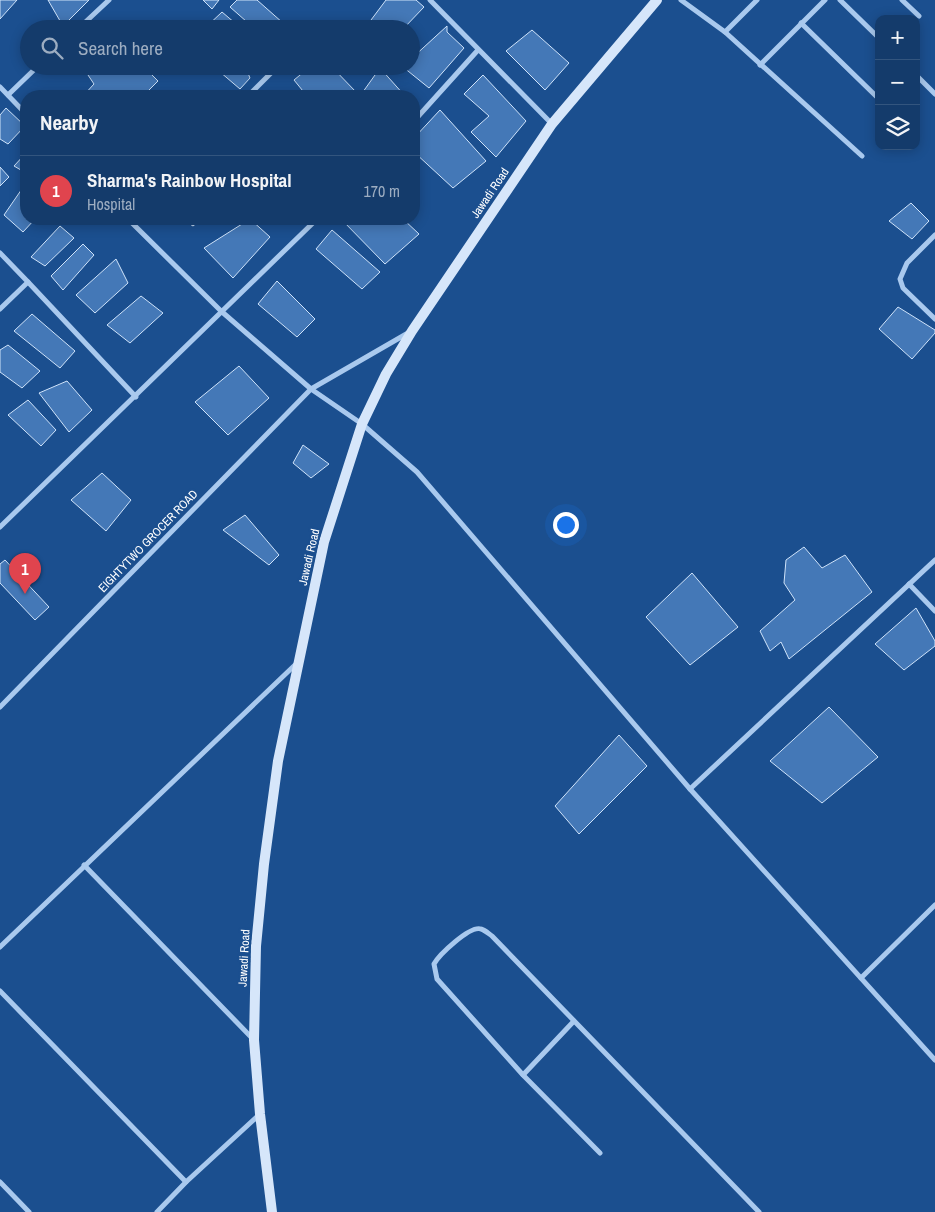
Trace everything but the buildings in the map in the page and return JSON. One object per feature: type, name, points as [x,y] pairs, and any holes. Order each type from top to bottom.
[{"type":"street","points":[[87,20],[108,0]]},
{"type":"street","points":[[430,0],[552,124]]},
{"type":"street","name":"Jawadi Road","points":[[272,1212],[260,1114],[254,1040],[256,946],[264,864],[278,761],[324,542],[362,424],[386,374],[412,331],[552,124],[657,0]]},
{"type":"street","points":[[681,0],[724,32],[862,156]]},
{"type":"street","points":[[724,32],[757,0]]},
{"type":"street","points":[[760,65],[825,0]]},
{"type":"street","points":[[840,0],[875,34]]},
{"type":"street","points":[[902,0],[918,15]]},
{"type":"street","points":[[802,23],[875,95]]},
{"type":"street","points":[[420,115],[478,50]]},
{"type":"street","points":[[8,95],[29,75]]},
{"type":"street","points":[[254,90],[269,75]]},
{"type":"street","points":[[920,79],[935,94]]},
{"type":"street","points":[[0,87],[20,108]]},
{"type":"street","points":[[134,225],[221,311],[311,389],[362,424],[417,472],[690,790],[935,1060]]},
{"type":"street","points":[[0,527],[311,225]]},
{"type":"street","points":[[935,235],[907,263],[900,279],[903,288],[935,319]]},
{"type":"street","points":[[0,253],[136,396]]},
{"type":"street","points":[[0,309],[28,282]]},
{"type":"street","name":"EIGHTYTWO GROCER ROAD","points":[[0,707],[311,389],[412,331]]},
{"type":"street","points":[[690,790],[935,560]]},
{"type":"street","points":[[909,584],[935,611]]},
{"type":"street","points":[[0,946],[298,662]]},
{"type":"street","points":[[84,865],[254,1040]]},
{"type":"street","points":[[861,978],[935,905]]},
{"type":"street","points":[[600,1152],[523,1075],[437,980],[434,964],[439,956],[467,933],[475,929],[481,929],[492,936],[759,1212]]},
{"type":"street","points":[[0,991],[186,1182]]},
{"type":"street","points":[[523,1075],[574,1021]]},
{"type":"street","points":[[158,1212],[186,1182],[260,1114]]},
{"type":"street","points":[[0,1182],[29,1212]]},
{"type":"place","name":"Sharma's Rainbow Hospital","points":[[25,594]]}]
